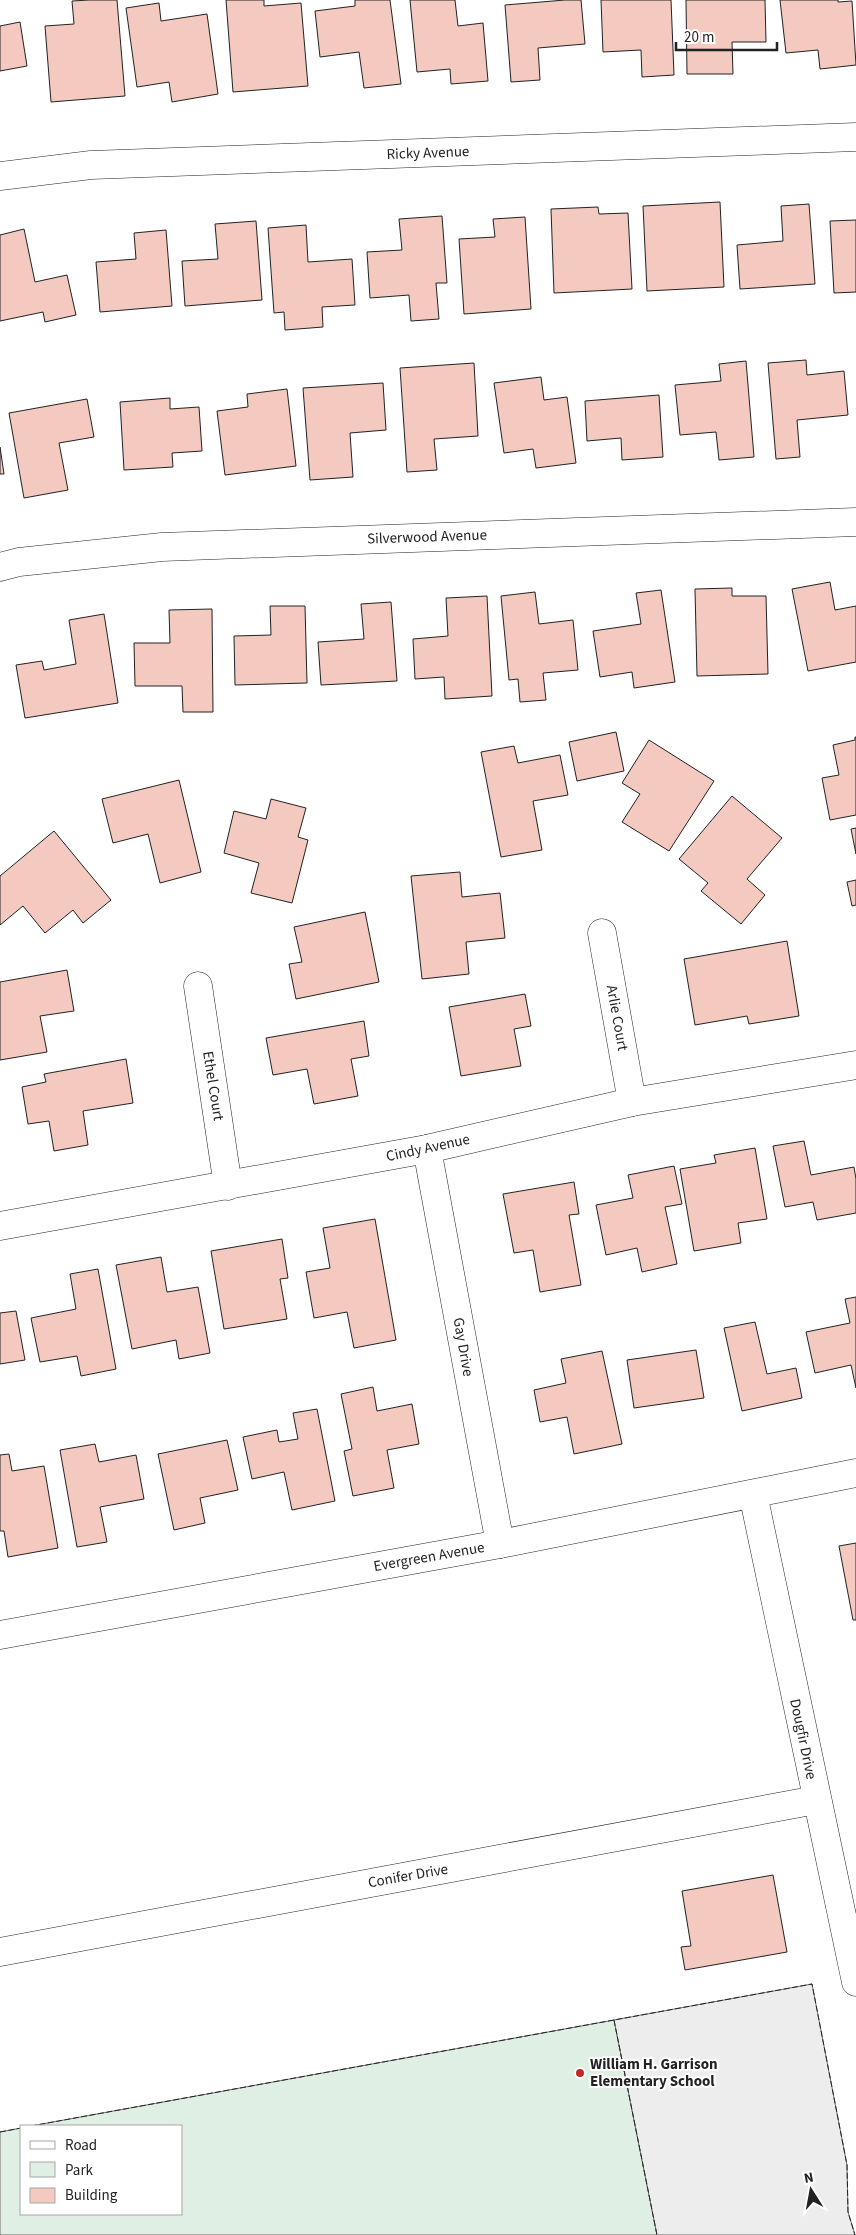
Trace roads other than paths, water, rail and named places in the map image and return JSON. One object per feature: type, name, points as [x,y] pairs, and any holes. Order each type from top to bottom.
[{"type":"street","name":"Ricky Avenue","points":[[0,176],[91,165],[856,138]]},
{"type":"street","name":"Silverwood Avenue","points":[[0,567],[19,562],[162,547],[856,522]]},
{"type":"street","name":"Arlie Court","points":[[602,933],[632,1102]]},
{"type":"street","name":"Ethel Court","points":[[198,986],[228,1186]]},
{"type":"street","name":"Cindy Avenue","points":[[0,1226],[427,1149],[632,1102],[856,1065]]},
{"type":"street","name":"Gay Drive","points":[[427,1149],[500,1544]]},
{"type":"street","name":"Evergreen Avenue","points":[[0,1635],[500,1544],[856,1473]]},
{"type":"street","name":"Dougfir Drive","points":[[753,1494],[816,1800],[856,1982]]},
{"type":"street","name":"Conifer Drive","points":[[0,1952],[816,1800]]},
{"type":"place","name":"William H. Garrison Elementary School","points":[[580,2073]]}]
